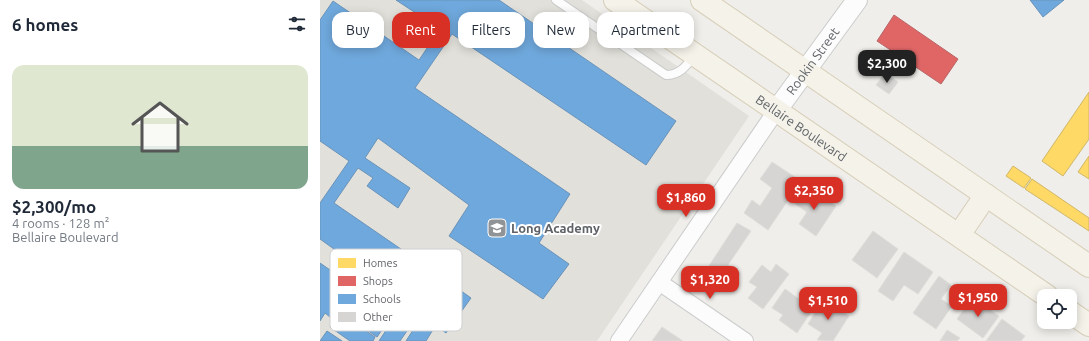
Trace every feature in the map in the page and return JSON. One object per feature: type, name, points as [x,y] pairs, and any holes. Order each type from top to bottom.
[{"type":"main road","name":"Bellaire Boulevard","points":[[615,0],[1037,289]]},
{"type":"main road","points":[[702,0],[1089,266]]},
{"type":"main road","points":[[959,235],[986,194]]},
{"type":"main road","points":[[1077,317],[1089,325]]},
{"type":"street","name":"Rookin Street","points":[[619,341],[776,111],[857,0]]},
{"type":"street","points":[[659,282],[745,341]]},
{"type":"lane","points":[[556,0],[666,75],[674,75],[683,70],[695,55]]},
{"type":"shaded area","name":"Long Academy","points":[[320,0],[582,0],[599,12],[597,12],[597,48],[651,48],[749,116],[597,341],[320,341]]},
{"type":"building: Homes","points":[[1089,92],[1089,139],[1063,176],[1042,161]]},
{"type":"building: Homes","points":[[1089,156],[1089,179],[1078,172]]},
{"type":"building: Homes","points":[[1013,166],[1031,178],[1024,188],[1006,176]]},
{"type":"building: Homes","points":[[1032,179],[1089,218],[1089,231],[1025,189]]},
{"type":"building: Shops","points":[[894,15],[958,59],[941,84],[877,41]]},
{"type":"building: Schools","points":[[396,0],[499,0],[517,12],[458,12],[458,38],[452,34],[450,37],[450,12],[414,12]]},
{"type":"building: Schools","points":[[1030,0],[1064,0],[1043,17]]},
{"type":"building: Schools","points":[[333,1],[349,12],[332,12],[332,48],[384,48],[384,36],[392,41],[392,48],[402,48],[419,60],[427,48],[442,48],[415,88],[570,194],[539,243],[569,264],[543,299],[449,236],[469,205],[378,138],[365,158],[410,188],[398,208],[367,186],[373,178],[358,168],[334,203],[401,249],[334,249],[320,239],[320,203],[349,161],[320,141],[320,20]]},
{"type":"building: Schools","points":[[525,18],[533,23],[533,48],[569,48],[676,121],[646,165],[473,48],[525,48]]},
{"type":"building: Schools","points":[[320,263],[330,270],[330,317],[325,313],[320,321]]},
{"type":"building: Schools","points":[[462,292],[471,298],[462,311]]},
{"type":"building: Schools","points":[[327,331],[342,341],[320,341]]},
{"type":"building: Schools","points":[[336,331],[366,331],[375,337],[373,341],[350,341]]},
{"type":"building: Schools","points":[[368,331],[381,331],[377,337]]},
{"type":"building: Schools","points":[[386,331],[407,331],[400,341],[379,341]]},
{"type":"building: Schools","points":[[412,331],[432,331],[426,341],[406,341]]},
{"type":"building: Other","points":[[885,73],[898,82],[889,94],[876,85]]},
{"type":"building: Other","points":[[772,162],[801,181],[768,230],[744,213],[752,200],[760,206],[772,188],[760,179]]},
{"type":"building: Other","points":[[807,187],[836,206],[816,236],[799,224],[807,212],[795,204]]},
{"type":"building: Other","points":[[737,223],[751,231],[728,265],[740,273],[731,288],[705,272]]},
{"type":"building: Other","points":[[873,231],[898,249],[877,278],[852,260]]},
{"type":"building: Other","points":[[904,252],[933,272],[918,294],[904,285],[893,301],[878,291]]},
{"type":"building: Other","points":[[776,264],[789,274],[763,309],[748,298],[757,287],[749,282],[762,265],[771,272]]},
{"type":"building: Other","points":[[939,276],[951,285],[941,299],[952,306],[936,329],[913,313]]},
{"type":"building: Other","points":[[785,289],[813,309],[797,333],[779,320],[783,315],[772,308]]},
{"type":"building: Other","points":[[972,298],[999,316],[983,338],[957,319]]},
{"type":"building: Other","points":[[824,299],[849,316],[833,341],[817,340],[822,333],[808,324]]},
{"type":"building: Other","points":[[1002,319],[1025,336],[1021,341],[986,341]]},
{"type":"building: Other","points":[[662,327],[683,341],[652,341]]},
{"type":"building: Other","points":[[947,330],[960,338],[957,341],[940,341]]},
{"type":"place","name":"Long Academy","points":[[497,228]]}]
